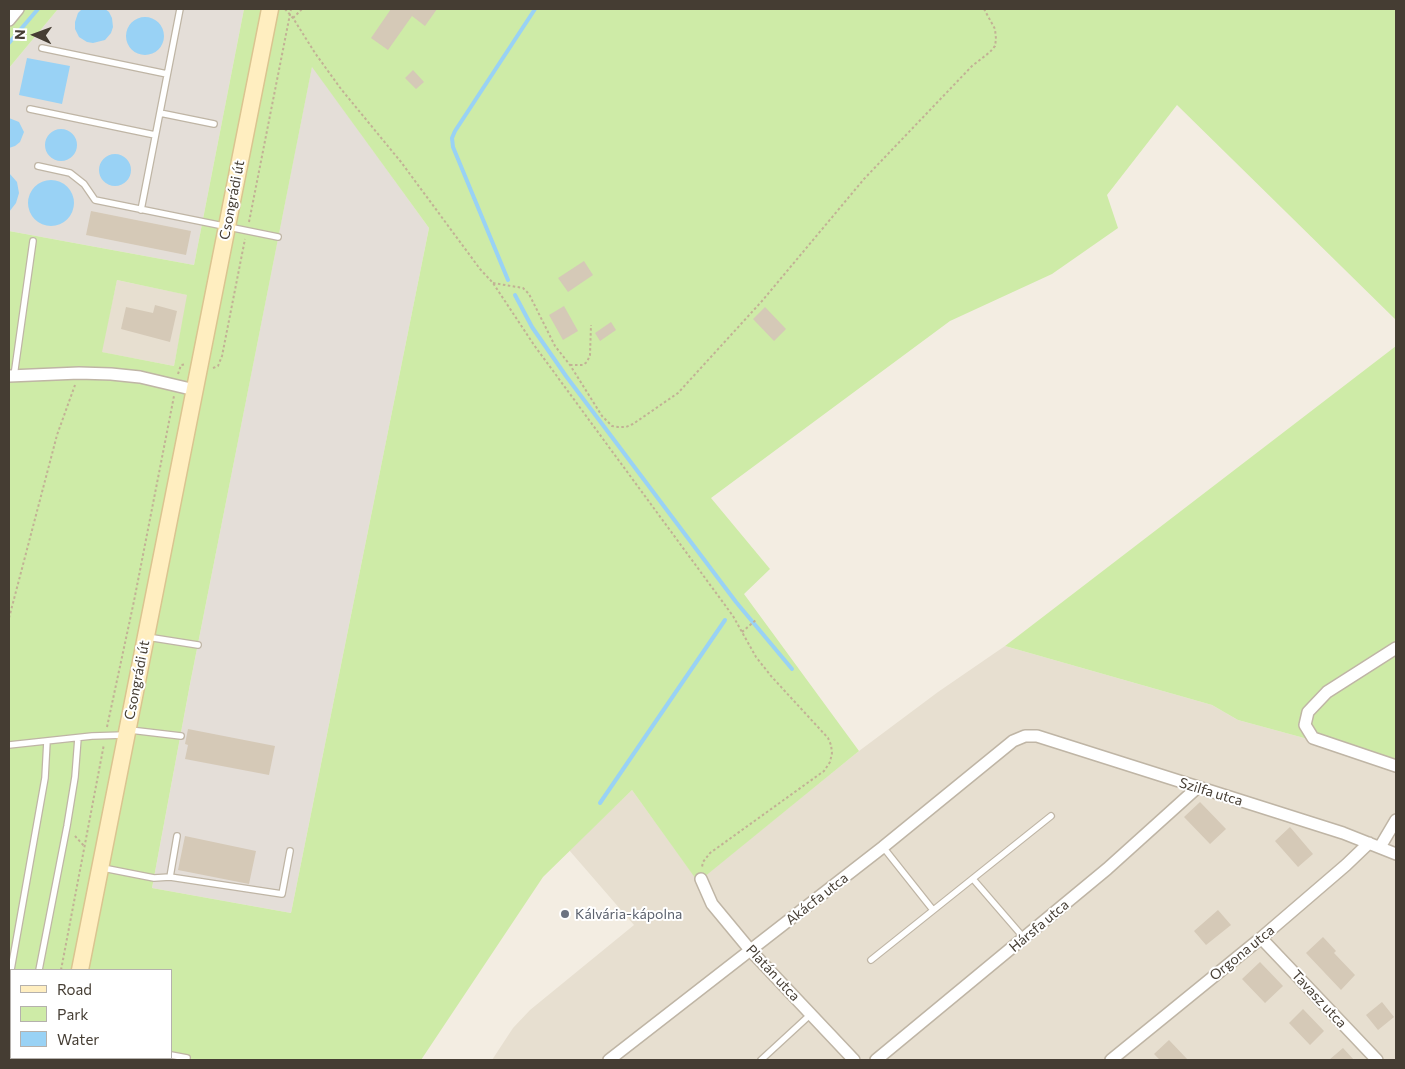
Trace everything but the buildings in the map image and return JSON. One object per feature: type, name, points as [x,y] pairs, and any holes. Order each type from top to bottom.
[{"type":"main road","name":"Csongrádi út","points":[[80,969],[270,9]]},
{"type":"street","points":[[9,20],[18,9]]},
{"type":"street","points":[[12,376],[79,373],[112,374],[140,377],[195,390]]},
{"type":"street","points":[[1396,648],[1327,692],[1308,712],[1305,725],[1313,738],[1396,766]]},
{"type":"street","name":"Szilfa utca","points":[[1025,736],[1037,736],[1343,833],[1396,854]]},
{"type":"street","name":"Akácfa utca","points":[[609,1060],[883,848],[1013,741],[1025,736]]},
{"type":"street","name":"Hársfa utca","points":[[876,1060],[1107,869],[1198,787]]},
{"type":"street","name":"Orgona utca","points":[[1111,1060],[1124,1056],[1346,865],[1374,845],[1396,820]]},
{"type":"street","name":"Platán utca","points":[[701,879],[712,904],[751,951],[854,1060]]},
{"type":"street","name":"Tavasz utca","points":[[1261,938],[1377,1060]]},
{"type":"lane","points":[[141,210],[180,9]]},
{"type":"lane","points":[[42,48],[168,74]]},
{"type":"lane","points":[[30,109],[155,135]]},
{"type":"lane","points":[[160,113],[214,124]]},
{"type":"lane","points":[[38,166],[70,173],[84,184],[95,200],[278,238]]},
{"type":"lane","points":[[12,376],[33,241]]},
{"type":"lane","points":[[145,637],[198,645]]},
{"type":"lane","points":[[9,745],[127,732],[181,736]]},
{"type":"lane","points":[[39,969],[67,826],[78,738]]},
{"type":"lane","points":[[11,969],[45,778],[47,741]]},
{"type":"lane","points":[[871,960],[1051,816]]},
{"type":"lane","points":[[170,877],[178,836]]},
{"type":"lane","points":[[883,848],[933,910]]},
{"type":"lane","points":[[100,868],[154,878],[170,877],[282,894],[290,851]]},
{"type":"lane","points":[[973,879],[1024,938]]},
{"type":"lane","points":[[761,1060],[811,1014]]},
{"type":"lane","points":[[172,1055],[187,1058]]},
{"type":"path","points":[[284,9],[293,18],[341,89],[401,162],[493,283],[534,345],[733,616],[756,658],[828,738],[832,753],[830,762],[824,770],[710,853],[703,862],[700,871],[701,879]]},
{"type":"path","points":[[293,18],[302,9]]},
{"type":"path","points":[[493,283],[523,288],[529,294],[555,346],[570,365],[602,416],[612,426],[626,427],[633,424],[678,393],[762,300],[864,178],[972,66],[990,52],[995,46],[995,29],[984,9]]},
{"type":"path","points":[[570,365],[583,365],[587,362],[590,355],[591,325]]},
{"type":"path","points":[[9,618],[57,435],[79,373]]},
{"type":"path","points":[[742,632],[756,620]]},
{"type":"path","points":[[67,826],[84,847]]},
{"type":"shaded area","points":[[58,9],[244,9],[194,265],[9,231],[9,68]]},
{"type":"shaded area","points":[[312,66],[429,228],[291,913],[152,888],[190,684]]},
{"type":"shaded area","points":[[117,280],[188,295],[174,366],[101,352]]},
{"type":"shaded area","points":[[1005,646],[1212,705],[1238,720],[1396,763],[1396,1060],[492,1060],[513,1028],[530,1010],[634,925],[569,850],[632,790],[698,881],[859,751],[938,692]]},
{"type":"green space","points":[[9,9],[58,9],[9,68]]},
{"type":"green space","points":[[244,9],[1396,9],[1396,320],[1177,105],[1107,195],[1118,228],[1052,274],[950,321],[711,498],[770,569],[744,594],[859,751],[698,882],[632,790],[543,877],[421,1060],[9,1060],[9,231],[194,265]],"holes":[[[312,67],[429,228],[291,913],[152,888],[190,684]],[[117,280],[187,295],[174,366],[102,352]]]},
{"type":"green space","points":[[1396,346],[1396,763],[1238,720],[1212,705],[1005,646]]},
{"type":"water","points":[[82,9],[105,9],[109,12],[113,27],[105,40],[93,43],[79,37],[75,29],[75,22],[78,13]]},
{"type":"water","points":[[145,17],[159,22],[164,36],[159,50],[145,55],[131,50],[126,36],[131,22]]},
{"type":"water","points":[[27,58],[70,66],[62,104],[19,95]]},
{"type":"water","points":[[9,118],[19,122],[24,132],[20,142],[9,148]]},
{"type":"water","points":[[61,129],[67,130],[72,134],[76,139],[76,151],[72,156],[67,160],[61,161],[55,160],[50,156],[46,151],[45,145],[46,139],[50,134],[55,130]]},
{"type":"water","points":[[115,154],[121,155],[126,159],[130,164],[130,176],[126,181],[121,185],[115,186],[109,185],[104,181],[100,176],[99,170],[100,164],[104,159],[109,155]]},
{"type":"water","points":[[9,173],[17,182],[19,193],[16,203],[9,212]]},
{"type":"water","points":[[56,180],[68,186],[73,194],[73,212],[68,220],[60,225],[46,226],[34,220],[29,212],[28,198],[34,186],[42,181]]},
{"type":"waterway","points":[[9,43],[38,9]]},
{"type":"waterway","points":[[508,280],[453,147],[452,138],[535,9]]},
{"type":"waterway","points":[[515,295],[532,327],[566,376],[736,602],[792,669]]},
{"type":"waterway","points":[[600,803],[725,620]]},
{"type":"place","name":"Kálvária-kápolna","points":[[565,914]]}]
